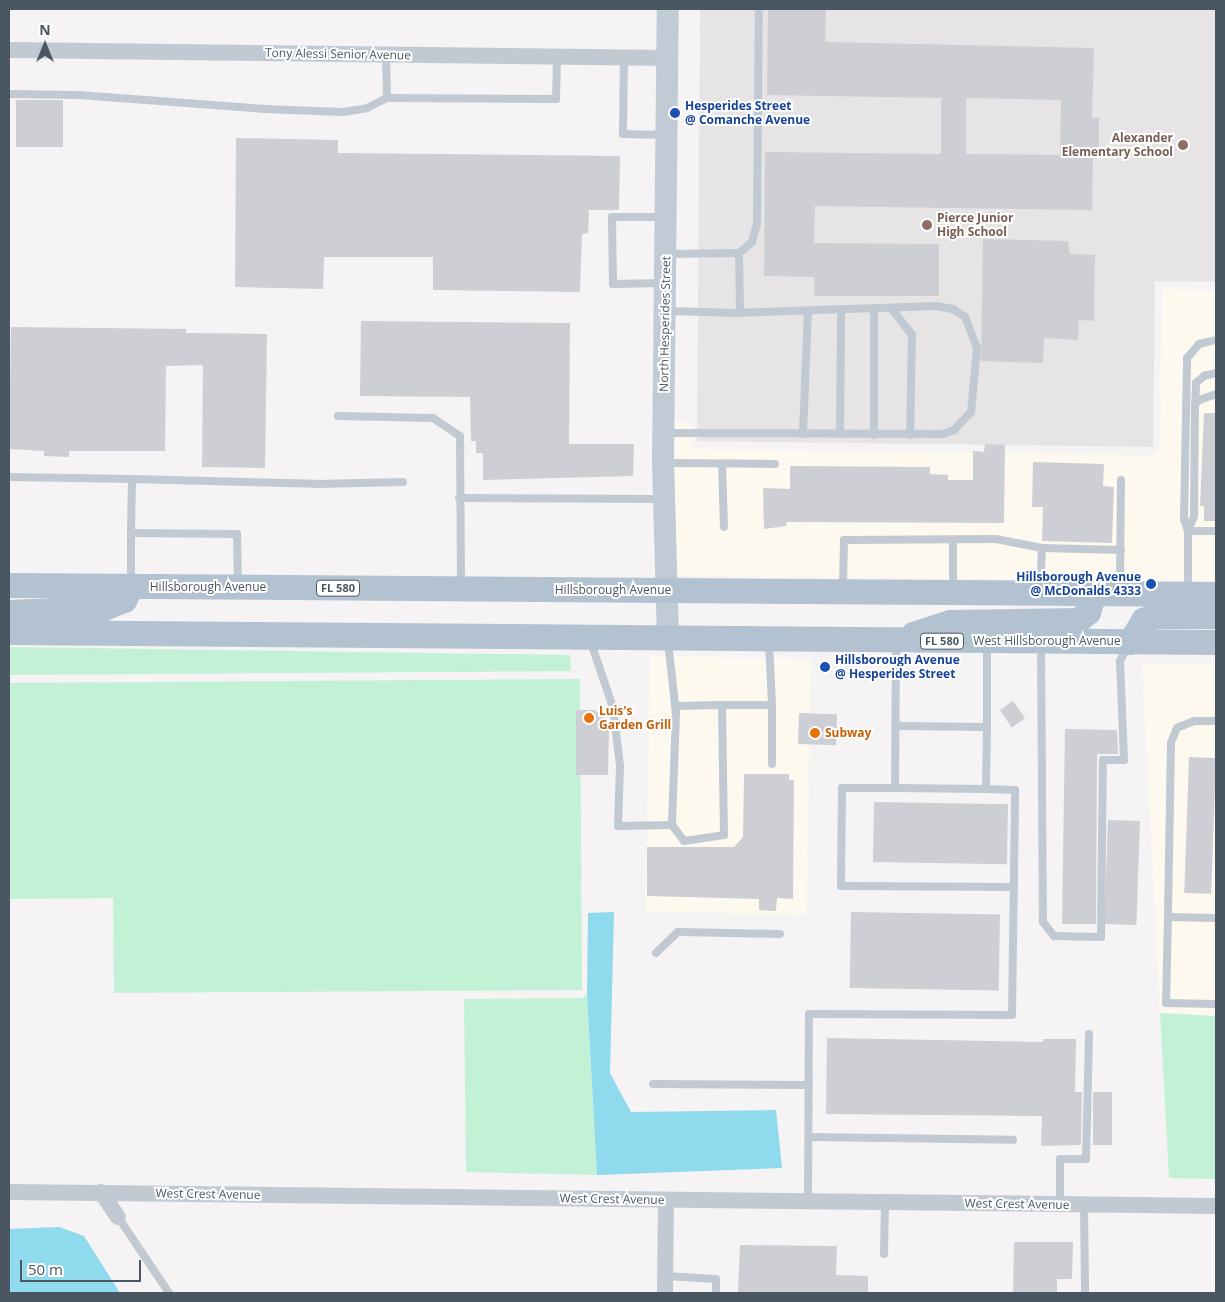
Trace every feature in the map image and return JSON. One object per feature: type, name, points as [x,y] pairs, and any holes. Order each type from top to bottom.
[{"type":"main road","name":"Hillsborough Avenue","points":[[9,585],[1120,594],[1188,605],[1216,594]]},
{"type":"main road","points":[[9,612],[104,608],[124,600],[131,586]]},
{"type":"main road","points":[[896,641],[950,622],[1078,620],[1088,612],[1094,594]]},
{"type":"main road","points":[[1130,642],[1143,620],[1188,605],[1216,616]]},
{"type":"main road","name":"FL 580","points":[[9,632],[668,639]]},
{"type":"main road","name":"West Hillsborough Avenue","points":[[668,639],[1216,642]]},
{"type":"street","name":"North Hesperides Street","points":[[668,9],[663,463],[668,639]]},
{"type":"street","name":"Tony Alessi Senior Avenue","points":[[9,50],[668,58]]},
{"type":"street","name":"West Crest Avenue","points":[[9,1192],[1216,1206]]},
{"type":"street","points":[[101,1192],[118,1216]]},
{"type":"street","points":[[666,1200],[666,1293]]},
{"type":"lane","points":[[665,254],[739,253],[752,242],[758,223],[759,9]]},
{"type":"lane","points":[[386,55],[387,98]]},
{"type":"lane","points":[[9,94],[78,95],[265,109],[343,112],[367,108],[387,98],[556,99],[557,57]]},
{"type":"lane","points":[[624,58],[623,134],[668,135]]},
{"type":"lane","points":[[665,283],[613,284],[612,217],[666,217]]},
{"type":"lane","points":[[739,253],[740,313]]},
{"type":"lane","points":[[664,433],[943,434],[963,424],[971,412],[974,398],[977,348],[965,317],[954,309],[936,306],[740,313],[665,312]]},
{"type":"lane","points":[[874,308],[874,435]]},
{"type":"lane","points":[[891,308],[912,335],[910,435]]},
{"type":"lane","points":[[840,434],[841,309]]},
{"type":"lane","points":[[803,434],[808,310]]},
{"type":"lane","points":[[1188,605],[1188,531],[1184,519],[1187,358],[1199,344],[1216,340]]},
{"type":"lane","points":[[1188,531],[1194,516],[1196,383],[1204,376],[1216,373]]},
{"type":"lane","points":[[1195,405],[1199,400],[1216,394]]},
{"type":"lane","points":[[338,416],[433,418],[460,436],[461,589]]},
{"type":"lane","points":[[663,463],[775,464]]},
{"type":"lane","points":[[722,464],[724,528]]},
{"type":"lane","points":[[9,478],[317,484],[403,482]]},
{"type":"lane","points":[[131,586],[132,479]]},
{"type":"lane","points":[[1120,594],[1121,480]]},
{"type":"lane","points":[[459,498],[664,499]]},
{"type":"lane","points":[[1188,531],[1216,531]]},
{"type":"lane","points":[[131,533],[237,534],[238,587]]},
{"type":"lane","points":[[843,592],[844,540],[952,541],[996,539],[1042,548],[1121,550]]},
{"type":"lane","points":[[952,541],[952,593]]},
{"type":"lane","points":[[1039,593],[1042,548]]},
{"type":"lane","points":[[589,638],[613,707],[620,766],[618,826],[672,825]]},
{"type":"lane","points":[[668,639],[675,706],[672,825],[684,841],[724,835],[722,705]]},
{"type":"lane","points":[[769,640],[772,764]]},
{"type":"lane","points":[[895,788],[896,641]]},
{"type":"lane","points":[[986,789],[987,641]]},
{"type":"lane","points":[[1041,641],[1043,922],[1054,936],[1101,937],[1103,760],[1124,760],[1120,661],[1130,642]]},
{"type":"lane","points":[[675,706],[772,705]]},
{"type":"lane","points":[[1216,721],[1194,721],[1177,728],[1171,743],[1166,1004],[1216,1004]]},
{"type":"lane","points":[[896,726],[987,727]]},
{"type":"lane","points":[[808,1201],[809,1014],[1012,1015],[1014,887],[1015,790],[842,788],[841,886],[1014,887]]},
{"type":"lane","points":[[1168,917],[1216,918]]},
{"type":"lane","points":[[656,953],[678,932],[780,934]]},
{"type":"lane","points":[[1060,1204],[1060,1159],[1086,1159],[1089,1034]]},
{"type":"lane","points":[[652,1084],[809,1086]]},
{"type":"lane","points":[[809,1137],[1013,1140]]},
{"type":"lane","points":[[884,1254],[885,1202]]},
{"type":"lane","points":[[1084,1205],[1085,1293]]},
{"type":"lane","points":[[118,1216],[169,1293]]},
{"type":"lane","points":[[666,1276],[716,1279],[716,1293]]},
{"type":"shaded area","name":"Pierce Junior High School","points":[[700,9],[1216,9],[1216,282],[1155,281],[1153,447],[697,441]]},
{"type":"shaded area","points":[[1162,289],[1216,290],[1216,581],[675,576],[672,422],[690,422],[690,444],[697,449],[1155,455],[1160,447]]},
{"type":"shaded area","points":[[650,656],[811,659],[807,915],[646,912]]},
{"type":"shaded area","points":[[1142,663],[1216,664],[1216,1016],[1160,1013]]},
{"type":"green space","points":[[9,647],[570,655],[571,671],[9,675]]},
{"type":"green space","points":[[580,679],[582,990],[114,993],[113,898],[9,899],[9,683]]},
{"type":"green space","points":[[587,994],[597,1175],[466,1172],[464,999],[582,998]]},
{"type":"green space","points":[[1160,1013],[1216,1016],[1216,1179],[1169,1178]]},
{"type":"water","points":[[614,912],[610,1073],[631,1112],[776,1110],[782,1168],[597,1175],[587,994],[588,913]]},
{"type":"water","points":[[59,1227],[84,1236],[120,1293],[9,1293],[9,1229]]},
{"type":"building","points":[[768,9],[826,9],[825,42],[1094,48],[1092,118],[1099,118],[1099,158],[1093,158],[1092,210],[815,206],[814,243],[939,244],[939,296],[814,296],[814,277],[764,276],[765,152],[941,154],[941,98],[767,95]],"holes":[[[966,98],[1061,100],[1060,155],[966,154]]]},
{"type":"building","points":[[16,100],[63,100],[63,147],[16,147]]},
{"type":"building","points":[[236,138],[338,140],[338,153],[620,156],[619,210],[589,210],[588,233],[582,234],[580,292],[433,290],[433,257],[324,257],[323,289],[235,287]]},
{"type":"building","points":[[983,239],[1068,241],[1070,254],[1095,255],[1094,321],[1079,320],[1078,340],[1044,338],[1043,363],[981,361]]},
{"type":"building","points":[[361,321],[570,323],[569,444],[634,444],[633,476],[483,480],[483,453],[476,453],[476,441],[471,441],[470,397],[360,396]]},
{"type":"building","points":[[11,327],[186,329],[186,333],[267,334],[265,468],[202,467],[203,365],[166,366],[165,451],[69,451],[69,457],[44,456],[44,451],[9,449]]},
{"type":"building","points":[[1204,413],[1216,413],[1216,521],[1204,521],[1204,506],[1200,506]]},
{"type":"building","points":[[985,444],[1005,445],[1004,523],[787,522],[786,526],[764,529],[763,488],[790,489],[790,466],[930,467],[930,474],[948,475],[948,480],[973,480],[973,451],[984,452]]},
{"type":"building","points":[[1033,462],[1104,464],[1103,486],[1114,487],[1112,543],[1042,541],[1043,507],[1032,507]]},
{"type":"building","points":[[1013,701],[1025,718],[1012,727],[1000,710]]},
{"type":"building","points":[[576,710],[595,710],[609,723],[608,775],[576,775]]},
{"type":"building","points":[[799,713],[837,714],[836,745],[798,744]]},
{"type":"building","points":[[1065,729],[1117,730],[1118,754],[1097,754],[1096,924],[1062,924]]},
{"type":"building","points":[[1189,757],[1216,758],[1211,894],[1184,893]]},
{"type":"building","points":[[744,774],[789,774],[789,780],[794,780],[793,899],[777,898],[776,911],[759,910],[759,899],[647,896],[647,847],[734,847],[743,837]]},
{"type":"building","points":[[874,802],[1008,804],[1007,864],[873,862]]},
{"type":"building","points":[[1108,820],[1140,821],[1136,925],[1104,924]]},
{"type":"building","points":[[851,912],[1000,915],[999,991],[850,988]]},
{"type":"building","points":[[827,1038],[1043,1042],[1043,1039],[1076,1039],[1075,1092],[1082,1092],[1081,1145],[1041,1146],[1042,1116],[826,1114]]},
{"type":"building","points":[[1093,1092],[1112,1092],[1112,1145],[1093,1145]]},
{"type":"building","points":[[1014,1242],[1073,1242],[1072,1279],[1057,1279],[1057,1293],[1013,1293]]},
{"type":"building","points":[[740,1245],[837,1246],[836,1275],[868,1276],[868,1293],[738,1293]]},
{"type":"place","name":"Hesperides Street @ Comanche Avenue","points":[[675,113]]},
{"type":"place","name":"Alexander Elementary School","points":[[1183,145]]},
{"type":"place","name":"Pierce Junior High School","points":[[927,225]]},
{"type":"place","name":"Hillsborough Avenue @ McDonalds 4333","points":[[1151,584]]},
{"type":"place","name":"Hillsborough Avenue @ Hesperides Street","points":[[825,667]]},
{"type":"place","name":"Luis's Garden Grill","points":[[589,718]]},
{"type":"place","name":"Subway","points":[[815,733]]}]
